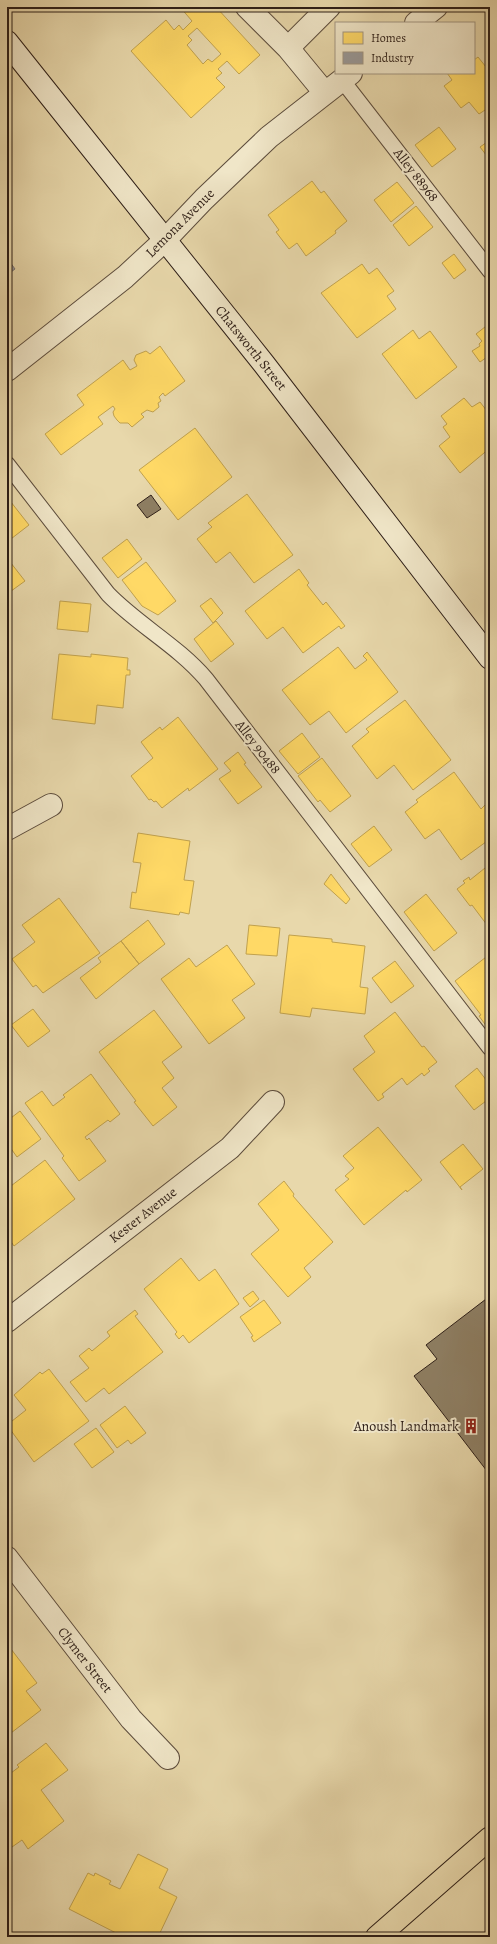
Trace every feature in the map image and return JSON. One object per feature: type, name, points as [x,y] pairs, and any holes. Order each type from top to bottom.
[{"type":"main road","points":[[378,1937],[490,1838]]},
{"type":"street","points":[[247,7],[288,48],[339,82]]},
{"type":"street","points":[[288,48],[329,7]]},
{"type":"street","points":[[417,22],[436,7]]},
{"type":"street","name":"Chatsworth Street","points":[[7,42],[264,364],[490,658]]},
{"type":"street","name":"Lemona Avenue","points":[[7,370],[125,278],[269,137],[339,82]]},
{"type":"street","points":[[7,829],[51,805]]},
{"type":"street","name":"Kester Avenue","points":[[7,1321],[230,1148],[273,1102]]},
{"type":"street","name":"Clymer Street","points":[[7,1558],[131,1719],[168,1758]]},
{"type":"lane","name":"Alley 88968","points":[[339,82],[490,271]]},
{"type":"lane","name":"Alley 90488","points":[[7,464],[108,594],[124,610],[195,667],[202,675],[490,1048]]},
{"type":"building: Homes","points":[[180,7],[216,7],[260,55],[239,74],[227,61],[218,69],[222,73],[216,78],[225,87],[191,118],[131,51],[166,20],[174,30],[179,25],[183,30],[192,21]],"holes":[[[197,28],[221,54],[212,62],[208,59],[203,64],[187,45],[192,40],[188,36]]]},
{"type":"building: Homes","points":[[478,57],[486,67],[490,64],[490,116],[485,110],[479,114],[469,102],[461,108],[444,86],[452,80],[448,74],[475,74],[475,59]]},
{"type":"building: Homes","points":[[439,127],[456,149],[432,167],[415,145]]},
{"type":"building: Homes","points":[[490,140],[490,160],[480,147]]},
{"type":"building: Homes","points":[[312,181],[321,193],[324,191],[347,221],[335,231],[336,233],[306,256],[297,243],[289,249],[276,232],[279,230],[268,215]]},
{"type":"building: Homes","points":[[397,182],[414,203],[391,222],[374,200]]},
{"type":"building: Homes","points":[[416,206],[433,227],[409,246],[393,225]]},
{"type":"building: Homes","points":[[454,254],[466,270],[454,279],[442,263]]},
{"type":"building: Homes","points":[[362,264],[369,274],[377,268],[394,291],[387,296],[396,309],[357,338],[321,293]]},
{"type":"building: Homes","points":[[490,323],[490,355],[480,362],[472,351],[480,346],[479,344],[482,341],[476,334]]},
{"type":"building: Homes","points":[[413,330],[419,339],[430,331],[457,367],[416,399],[382,354]]},
{"type":"building: Homes","points":[[160,346],[185,381],[165,396],[163,393],[159,397],[161,401],[158,403],[159,407],[153,412],[147,410],[141,414],[144,417],[132,427],[128,423],[120,423],[117,420],[114,416],[113,412],[115,409],[113,406],[98,417],[103,424],[61,455],[45,434],[84,405],[77,395],[123,360],[130,370],[137,366],[134,360],[136,355],[146,351],[150,354]]},
{"type":"building: Homes","points":[[464,398],[472,407],[480,402],[490,415],[490,448],[460,473],[439,446],[450,437],[443,427],[447,424],[441,416]]},
{"type":"building: Homes","points":[[195,428],[232,477],[178,520],[139,470]]},
{"type":"building: Homes","points":[[490,485],[490,495],[485,489]]},
{"type":"building: Homes","points":[[247,494],[293,555],[254,583],[230,552],[216,563],[197,539],[212,527],[208,523]]},
{"type":"building: Homes","points":[[7,497],[29,525],[7,542]]},
{"type":"building: Homes","points":[[127,539],[142,559],[118,578],[102,558]]},
{"type":"building: Homes","points":[[7,558],[25,581],[7,594]]},
{"type":"building: Homes","points":[[146,562],[176,601],[158,615],[142,606],[122,580]]},
{"type":"building: Homes","points":[[299,569],[309,583],[307,585],[323,605],[326,602],[345,626],[341,629],[339,626],[303,653],[283,627],[267,639],[245,611]]},
{"type":"building: Homes","points":[[211,598],[223,613],[213,623],[200,606]]},
{"type":"building: Homes","points":[[60,601],[91,604],[88,632],[57,629]]},
{"type":"building: Homes","points":[[216,621],[234,644],[211,662],[194,639]]},
{"type":"building: Homes","points":[[338,647],[355,669],[367,660],[363,656],[367,652],[398,692],[346,733],[329,711],[310,725],[282,690]]},
{"type":"building: Homes","points":[[59,654],[91,657],[91,654],[128,658],[127,670],[130,670],[130,675],[126,675],[123,708],[97,705],[95,724],[52,719]]},
{"type":"building: Homes","points":[[405,700],[451,760],[413,790],[394,765],[377,779],[352,746],[369,732],[366,729]]},
{"type":"building: Homes","points":[[178,717],[218,769],[189,791],[188,788],[162,808],[156,801],[154,802],[151,799],[149,800],[131,776],[153,758],[141,742],[160,727],[162,730]]},
{"type":"building: Homes","points":[[302,733],[320,757],[298,774],[279,751]]},
{"type":"building: Homes","points":[[238,752],[246,763],[244,764],[262,787],[238,804],[219,779],[231,771],[224,763]]},
{"type":"building: Homes","points":[[322,758],[351,796],[330,812],[320,800],[318,802],[298,776]]},
{"type":"building: Homes","points":[[454,772],[481,809],[486,804],[490,809],[490,839],[461,860],[439,829],[425,839],[405,812],[418,802],[416,800]]},
{"type":"building: Homes","points":[[374,826],[392,850],[369,867],[351,844]]},
{"type":"building: Homes","points":[[138,833],[190,841],[184,880],[194,881],[189,914],[180,912],[179,915],[130,908],[132,892],[136,893],[141,863],[133,862]]},
{"type":"building: Homes","points":[[485,868],[490,875],[490,929],[472,905],[470,906],[457,889],[465,883],[463,881],[469,877],[470,880]]},
{"type":"building: Homes","points":[[331,874],[350,899],[346,904],[324,884]]},
{"type":"building: Homes","points":[[426,894],[457,933],[434,951],[404,912]]},
{"type":"building: Homes","points":[[59,898],[100,953],[43,993],[36,985],[33,987],[12,959],[35,942],[22,925]]},
{"type":"building: Homes","points":[[148,920],[165,944],[139,964],[121,941]]},
{"type":"building: Homes","points":[[249,925],[280,928],[277,956],[246,954]]},
{"type":"building: Homes","points":[[289,935],[332,939],[332,942],[365,946],[360,987],[368,988],[365,1014],[312,1008],[310,1017],[280,1013]]},
{"type":"building: Homes","points":[[121,941],[139,964],[96,999],[80,978],[101,962],[98,958]]},
{"type":"building: Homes","points":[[227,945],[255,984],[232,1000],[245,1018],[209,1044],[161,979],[189,958],[196,967]]},
{"type":"building: Homes","points":[[490,954],[490,968],[485,972],[490,978],[490,1031],[479,1016],[481,1015],[455,981]]},
{"type":"building: Homes","points":[[395,961],[414,986],[391,1003],[372,978]]},
{"type":"building: Homes","points":[[33,1009],[50,1031],[28,1047],[11,1025]]},
{"type":"building: Homes","points":[[154,1010],[182,1047],[162,1062],[174,1078],[162,1088],[177,1107],[153,1126],[134,1102],[136,1101],[99,1052]]},
{"type":"building: Homes","points":[[395,1012],[422,1047],[424,1046],[437,1062],[428,1069],[430,1071],[424,1076],[422,1073],[407,1085],[402,1078],[382,1094],[384,1097],[378,1101],[353,1069],[375,1052],[364,1036]]},
{"type":"building: Homes","points":[[477,1068],[490,1085],[490,1098],[474,1110],[455,1086]]},
{"type":"building: Homes","points":[[91,1074],[120,1114],[110,1122],[108,1120],[85,1137],[87,1140],[89,1138],[106,1161],[79,1181],[62,1158],[64,1156],[25,1103],[42,1091],[53,1106],[65,1097],[63,1095]]},
{"type":"building: Homes","points":[[20,1111],[41,1139],[17,1157],[7,1143],[7,1121]]},
{"type":"building: Homes","points":[[378,1127],[422,1180],[407,1192],[406,1190],[364,1225],[335,1190],[349,1179],[345,1176],[354,1168],[343,1156]]},
{"type":"building: Homes","points":[[463,1144],[483,1169],[460,1187],[462,1190],[440,1162]]},
{"type":"building: Homes","points":[[45,1160],[75,1199],[14,1246],[7,1236],[7,1189]]},
{"type":"building: Homes","points":[[284,1181],[294,1194],[293,1196],[333,1242],[304,1268],[311,1277],[288,1297],[251,1254],[279,1230],[258,1204]]},
{"type":"building: Homes","points":[[181,1258],[199,1281],[215,1269],[239,1304],[189,1343],[183,1335],[179,1339],[175,1334],[177,1332],[144,1289]]},
{"type":"building: Homes","points":[[253,1291],[259,1299],[250,1307],[243,1298]]},
{"type":"building: Homes","points":[[264,1300],[281,1323],[254,1342],[251,1337],[253,1336],[240,1317]]},
{"type":"building: Homes","points":[[135,1310],[138,1314],[135,1316],[163,1352],[109,1394],[104,1388],[86,1402],[70,1382],[89,1368],[79,1356],[89,1348],[92,1351],[110,1336],[107,1332]]},
{"type":"building: Homes","points":[[49,1369],[89,1421],[34,1462],[7,1425],[26,1410],[14,1395],[40,1372],[42,1374]]},
{"type":"building: Homes","points":[[125,1406],[146,1433],[131,1444],[128,1440],[117,1448],[100,1425]]},
{"type":"building: Homes","points":[[96,1428],[114,1452],[92,1468],[74,1444]]},
{"type":"building: Homes","points":[[11,1649],[37,1683],[26,1691],[41,1710],[7,1736],[7,1652]]},
{"type":"building: Homes","points":[[46,1743],[68,1770],[41,1790],[64,1821],[28,1849],[22,1840],[12,1847],[7,1840],[7,1776],[19,1767],[17,1765]]},
{"type":"building: Homes","points":[[138,1854],[168,1869],[159,1888],[177,1897],[158,1937],[124,1937],[69,1909],[88,1873],[94,1876],[95,1873],[111,1881],[109,1884],[120,1889]]},
{"type":"building: Industry","points":[[7,258],[15,269],[7,275]]},
{"type":"building: Other","points":[[151,495],[161,509],[147,518],[137,505]]},
{"type":"building: Other","name":"Anoush Landmark","points":[[490,1296],[490,1475],[414,1376],[437,1359],[426,1345]]},
{"type":"place","name":"Anoush Landmark","points":[[471,1426]]}]
